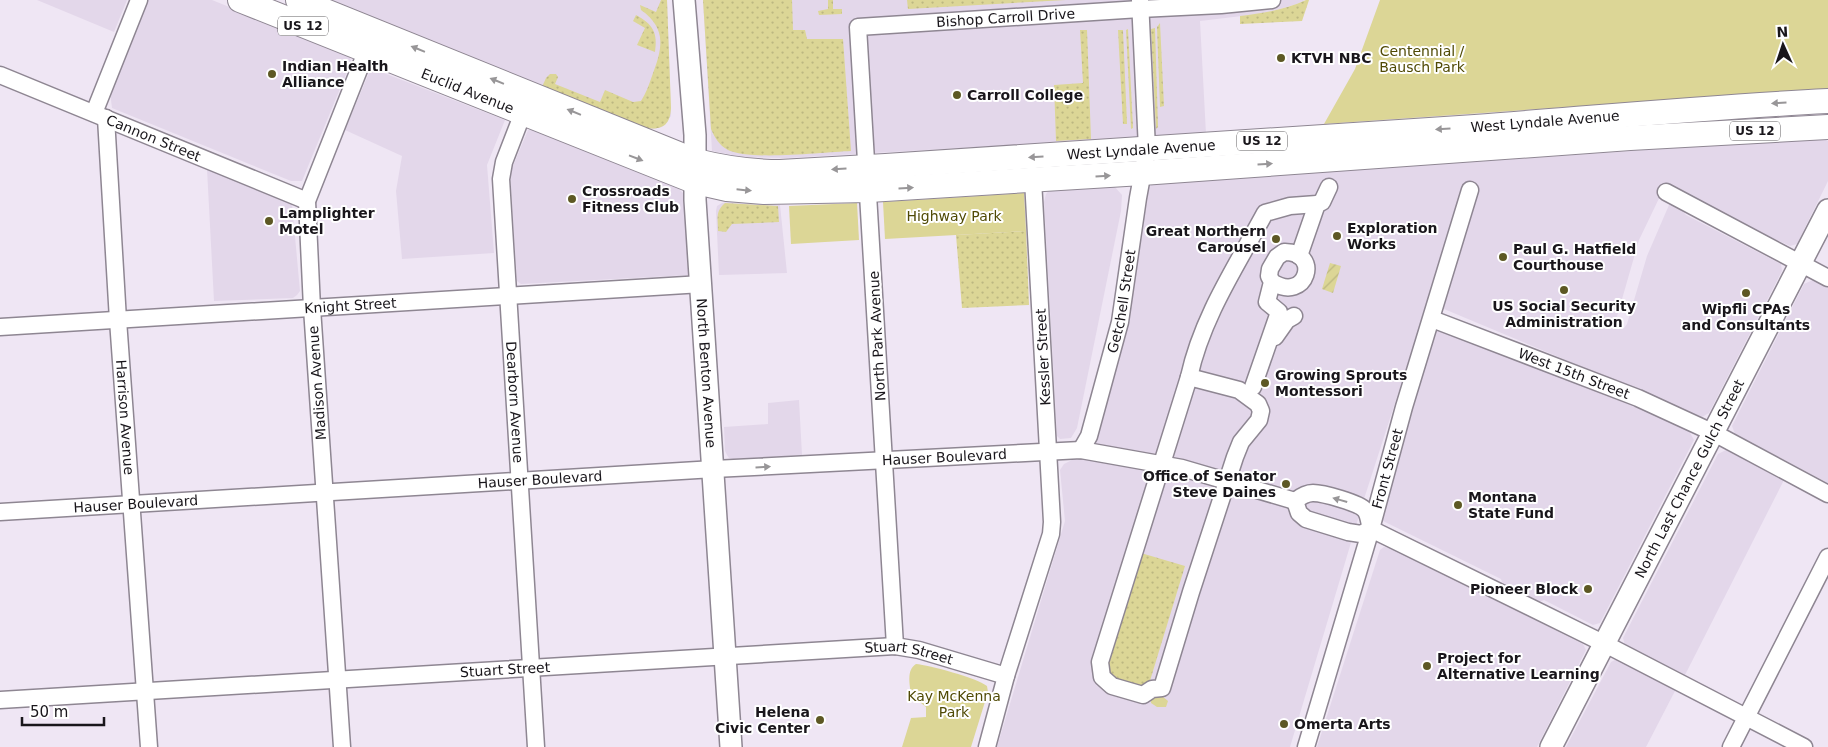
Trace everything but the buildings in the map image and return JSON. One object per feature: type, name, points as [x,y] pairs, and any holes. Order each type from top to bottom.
[{"type":"highway","name":"Euclid Avenue","points":[[240,0],[370,41],[696,172]]},
{"type":"highway","name":"Euclid Avenue","points":[[298,0],[370,41]]},
{"type":"highway","name":"West Lyndale Avenue","points":[[867,179],[1147,149],[1828,101]]},
{"type":"highway","name":"West Lyndale Avenue","points":[[696,172],[717,166],[757,172],[867,179],[1033,180],[1620,139],[1828,127]]},
{"type":"main road","name":"North Benton Avenue","points":[[684,0],[731,747]]},
{"type":"main road","name":"North Last Chance Gulch Street","points":[[1551,747],[1828,210]]},
{"type":"street","name":"Harrison Avenue","points":[[139,0],[100,116],[118,320],[149,747]]},
{"type":"street","name":"Bishop Carroll Drive","points":[[858,27],[1140,4],[1217,5],[1272,0]]},
{"type":"street","name":"Getchell Street","points":[[1081,450],[1089,436],[1120,322],[1147,149],[1140,4]]},
{"type":"street","name":"North Park Avenue","points":[[858,27],[895,646]]},
{"type":"street","name":"Madison Avenue","points":[[342,747],[312,308],[307,201],[370,41]]},
{"type":"street","name":"Cannon Street","points":[[0,75],[307,201]]},
{"type":"street","name":"Dearborn Avenue","points":[[526,104],[504,162],[501,179],[536,747]]},
{"type":"street","name":"Kessler Street","points":[[1006,676],[1051,534],[1052,512],[1049,451],[1033,180]]},
{"type":"street","points":[[1189,377],[1239,390],[1258,404],[1261,411],[1259,420],[1241,442],[1191,592],[1162,688],[1152,689],[1143,695],[1112,686],[1102,677],[1100,662],[1202,335],[1220,294],[1265,212],[1290,206],[1317,204],[1322,202],[1329,187]]},
{"type":"street","name":"Front Street","points":[[1306,747],[1371,529],[1404,407],[1470,190]]},
{"type":"street","points":[[1666,192],[1800,265],[1828,278]]},
{"type":"street","points":[[1299,256],[1317,204]]},
{"type":"street","points":[[1284,252],[1291,252],[1303,259],[1307,268],[1307,274],[1303,281],[1292,288],[1285,288],[1272,282],[1269,276],[1270,268],[1277,257],[1284,252]]},
{"type":"street","points":[[1253,388],[1279,312],[1267,302],[1272,282]]},
{"type":"street","name":"Knight Street","points":[[0,327],[702,284]]},
{"type":"street","name":"West 15th Street","points":[[1432,319],[1638,398],[1714,433],[1828,494]]},
{"type":"street","name":"Hauser Boulevard","points":[[0,512],[714,469],[1081,450],[1163,464],[1295,501]]},
{"type":"street","points":[[1371,529],[1361,534],[1306,519],[1299,512],[1295,501],[1312,493],[1352,504],[1365,510],[1371,529],[1605,644],[1804,747]]},
{"type":"street","points":[[1731,747],[1828,557]]},
{"type":"street","name":"Stuart Street","points":[[0,700],[531,666],[895,646],[919,650],[1006,676]]},
{"type":"street","points":[[987,747],[1006,676]]},
{"type":"shaded area","points":[[37,0],[127,0],[114,32]]},
{"type":"shaded area","points":[[148,0],[212,0],[350,56],[351,62],[302,181],[291,181],[112,108],[110,92]]},
{"type":"shaded area","points":[[330,0],[667,0],[671,116],[662,127],[653,129],[642,128]]},
{"type":"shaded area","name":"Carroll College","points":[[703,0],[1305,0],[1267,13],[1200,21],[1206,134],[786,158],[743,157],[712,151]]},
{"type":"shaded area","points":[[371,68],[505,120],[487,165],[494,253],[402,259],[396,191],[402,156],[345,130]]},
{"type":"shaded area","points":[[528,130],[679,189],[683,193],[689,275],[521,284],[517,281],[510,173]]},
{"type":"shaded area","points":[[1821,138],[1828,141],[1828,181],[1797,244],[1790,246],[1664,188],[1639,240],[1614,327],[1624,328],[1627,324],[1647,256],[1669,205],[1678,206],[1686,215],[1781,264],[1782,271],[1709,413],[1702,417],[1444,309],[1441,302],[1465,186],[1364,499],[1290,747],[997,747],[1065,521],[1060,470],[1064,464],[1076,458],[1124,332],[1149,188],[1154,181]]},
{"type":"shaded area","points":[[207,169],[292,204],[300,291],[293,298],[214,301]]},
{"type":"shaded area","points":[[1113,185],[1122,195],[1121,211],[1077,428],[1071,438],[1060,439],[1057,436],[1044,202],[1046,194],[1053,186]]},
{"type":"shaded area","points":[[728,202],[780,205],[787,273],[719,275],[716,211],[717,206]]},
{"type":"shaded area","points":[[1813,280],[1828,287],[1828,483],[1735,434],[1732,426],[1804,284]]},
{"type":"shaded area","points":[[1441,328],[1674,423],[1689,431],[1694,440],[1600,623],[1593,625],[1544,600],[1539,602],[1502,582],[1501,579],[1381,520],[1432,332]]},
{"type":"shaded area","points":[[799,400],[802,455],[729,458],[725,451],[724,427],[768,424],[768,403]]},
{"type":"shaded area","points":[[1726,450],[1784,480],[1685,675],[1625,645],[1623,638],[1718,454]]},
{"type":"shaded area","points":[[1384,547],[1391,548],[1583,644],[1586,650],[1537,747],[1317,747],[1380,550]]},
{"type":"shaded area","points":[[1619,658],[1676,689],[1646,747],[1566,747],[1611,662]]},
{"type":"green space","points":[[661,0],[667,0],[671,108],[669,120],[666,124],[654,129],[642,128],[542,87],[550,74],[556,74],[558,77],[555,84],[600,102],[605,90],[633,102],[641,101],[656,66],[660,40],[656,25],[641,10],[640,5],[656,12]]},
{"type":"green space","points":[[703,0],[792,0],[793,30],[805,30],[807,39],[843,39],[851,151],[753,155],[728,150],[720,144],[711,129]]},
{"type":"green space","points":[[828,0],[833,0],[833,9],[842,9],[842,14],[819,15],[818,11],[828,9]]},
{"type":"green space","points":[[907,0],[1066,0],[908,9]]},
{"type":"green space","points":[[1309,0],[1302,21],[1240,24],[1240,16],[1282,9]]},
{"type":"green space","name":"Centennial / Bausch Park","points":[[1380,0],[1828,0],[1828,89],[1324,124],[1355,69]]},
{"type":"green space","points":[[636,15],[647,22],[653,30],[656,39],[655,52],[637,45],[645,28],[633,21]]},
{"type":"green space","points":[[1160,23],[1164,106],[1160,107],[1157,27]]},
{"type":"green space","points":[[1155,28],[1158,127],[1156,129],[1151,29]]},
{"type":"green space","points":[[1128,29],[1133,128],[1131,129],[1126,30]]},
{"type":"green space","points":[[1080,30],[1087,30],[1091,139],[1056,141],[1054,85],[1083,83]]},
{"type":"green space","points":[[1118,30],[1123,30],[1127,124],[1123,124]]},
{"type":"green space","name":"Highway Park","points":[[1024,193],[1026,231],[885,239],[883,202]]},
{"type":"green space","points":[[725,203],[778,206],[779,222],[732,224],[726,232],[718,231],[718,212]]},
{"type":"green space","points":[[857,203],[859,240],[791,244],[789,206]]},
{"type":"green space","points":[[1026,231],[1029,305],[962,308],[956,235]]},
{"type":"green space","points":[[1330,263],[1341,266],[1333,293],[1322,289]]},
{"type":"green space","points":[[1141,553],[1185,566],[1149,684],[1143,688],[1113,681],[1105,664]]},
{"type":"green space","name":"Kay McKenna Park","points":[[916,664],[953,672],[974,679],[987,686],[988,692],[971,747],[902,747],[911,718],[926,717],[926,707],[911,695],[910,674]]},
{"type":"green space","points":[[1162,696],[1168,701],[1166,707],[1157,707],[1151,703],[1151,697]]},
{"type":"place","name":"KTVH NBC","points":[[1281,58]]},
{"type":"place","name":"Indian Health Alliance","points":[[272,74]]},
{"type":"place","name":"Carroll College","points":[[957,95]]},
{"type":"place","name":"Crossroads Fitness Club","points":[[572,199]]},
{"type":"place","name":"Lamplighter Motel","points":[[269,221]]},
{"type":"place","name":"Exploration Works","points":[[1337,236]]},
{"type":"place","name":"Great Northern Carousel","points":[[1276,239]]},
{"type":"place","name":"Paul G. Hatfield Courthouse","points":[[1503,257]]},
{"type":"place","name":"US Social Security Administration","points":[[1564,290]]},
{"type":"place","name":"Wipfli CPAs and Consultants","points":[[1746,293]]},
{"type":"place","name":"Growing Sprouts Montessori","points":[[1265,383]]},
{"type":"place","name":"Office of Senator Steve Daines","points":[[1286,484]]},
{"type":"place","name":"Montana State Fund","points":[[1458,505]]},
{"type":"place","name":"Pioneer Block","points":[[1588,589]]},
{"type":"place","name":"Project for Alternative Learning","points":[[1427,666]]},
{"type":"place","name":"Helena Civic Center","points":[[820,720]]},
{"type":"place","name":"Omerta Arts","points":[[1284,724]]}]
